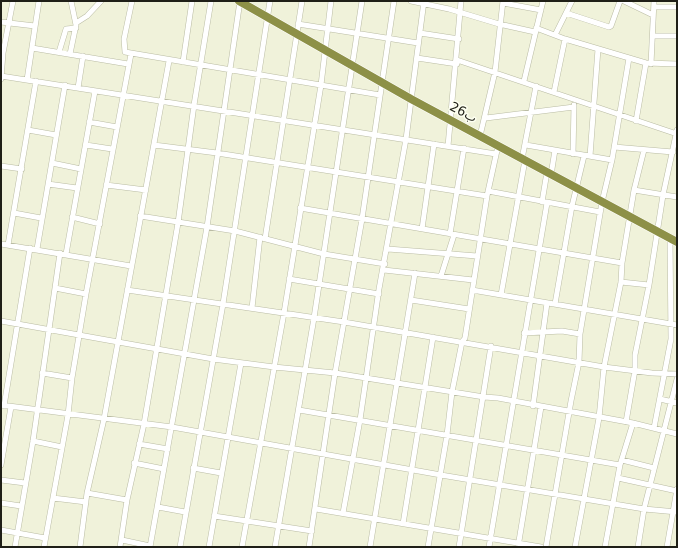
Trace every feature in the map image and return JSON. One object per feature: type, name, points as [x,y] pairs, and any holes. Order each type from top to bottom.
[{"type":"highway","name":"26ب","points":[[240,1],[296,34],[480,136],[497,150],[523,160],[577,187],[674,241]]},
{"type":"street","points":[[13,1],[3,53],[1,77],[194,105],[253,116],[406,140],[464,148],[497,150],[487,194],[465,338],[462,342],[452,392],[441,475],[428,547]]},
{"type":"street","points":[[27,80],[39,1]]},
{"type":"street","points":[[70,54],[76,26],[71,1]]},
{"type":"street","points":[[59,52],[66,28],[76,26],[101,1]]},
{"type":"street","points":[[132,1],[123,49],[125,52],[201,66],[350,89],[380,96]]},
{"type":"street","points":[[183,62],[192,1]]},
{"type":"street","points":[[120,547],[127,500],[144,424],[166,296],[211,1]]},
{"type":"street","points":[[122,540],[150,547],[195,300],[240,1]]},
{"type":"street","points":[[180,547],[235,232],[270,1]]},
{"type":"street","points":[[252,308],[277,163],[302,1]]},
{"type":"street","points":[[242,547],[284,313],[313,125],[321,85],[331,1]]},
{"type":"street","points":[[275,547],[293,450],[320,283],[362,1]]},
{"type":"street","points":[[309,547],[316,509],[335,373],[362,219],[394,1]]},
{"type":"street","points":[[410,1],[424,2],[500,24],[555,35],[649,63],[677,64]]},
{"type":"street","points":[[448,146],[457,62],[461,1]]},
{"type":"street","points":[[524,82],[543,1]]},
{"type":"street","points":[[555,35],[572,1]]},
{"type":"street","points":[[566,13],[609,27],[611,26],[620,1]]},
{"type":"street","points":[[624,1],[653,15]]},
{"type":"street","points":[[636,121],[649,63],[653,36],[654,1]]},
{"type":"street","points":[[343,514],[354,459],[379,294],[406,140],[424,2]]},
{"type":"street","points":[[480,136],[486,118],[495,72],[503,2],[541,10]]},
{"type":"street","points":[[654,7],[677,7]]},
{"type":"street","points":[[1,22],[36,26]]},
{"type":"street","points":[[298,24],[418,43]]},
{"type":"street","points":[[420,33],[459,39]]},
{"type":"street","points":[[653,36],[677,36]]},
{"type":"street","points":[[554,92],[565,39]]},
{"type":"street","points":[[62,41],[72,43]]},
{"type":"street","points":[[32,48],[128,64]]},
{"type":"street","points":[[590,156],[598,49]]},
{"type":"street","points":[[44,547],[68,415],[72,378],[86,294],[94,260],[112,149],[131,54]]},
{"type":"street","points":[[78,88],[83,56]]},
{"type":"street","points":[[417,58],[457,62],[495,72],[636,121],[677,133],[663,195],[649,285],[635,356],[635,370],[626,422]]},
{"type":"street","points":[[546,547],[563,455],[569,411],[579,362],[580,334],[600,212],[612,160],[629,58]]},
{"type":"street","points":[[80,547],[87,493],[104,419],[119,341],[131,266],[169,60]]},
{"type":"street","points":[[8,245],[36,82]]},
{"type":"street","points":[[37,249],[64,85]]},
{"type":"street","points":[[501,295],[536,86]]},
{"type":"street","points":[[15,547],[25,483],[34,442],[42,373],[55,288],[72,217],[95,91]]},
{"type":"street","points":[[573,154],[574,100]]},
{"type":"street","points":[[486,118],[574,107]]},
{"type":"street","points":[[90,122],[117,127]]},
{"type":"street","points":[[28,130],[56,135]]},
{"type":"street","points":[[422,229],[434,144]]},
{"type":"street","points":[[86,145],[112,149]]},
{"type":"street","points":[[154,145],[217,153],[427,187],[518,197],[600,212]]},
{"type":"street","points":[[526,145],[612,160]]},
{"type":"street","points":[[614,147],[673,152]]},
{"type":"street","points":[[441,276],[452,235],[456,191],[464,148]]},
{"type":"street","points":[[489,547],[520,352],[530,300],[549,173],[555,150]]},
{"type":"street","points":[[575,547],[599,418],[604,366],[613,314],[621,282],[622,263],[634,190],[644,150]]},
{"type":"street","points":[[555,304],[572,206],[584,156]]},
{"type":"street","points":[[52,163],[81,168]]},
{"type":"street","points":[[1,166],[22,169]]},
{"type":"street","points":[[48,184],[77,188]]},
{"type":"street","points":[[106,185],[146,190]]},
{"type":"street","points":[[634,190],[677,197]]},
{"type":"street","points":[[300,208],[622,263]]},
{"type":"street","points":[[14,213],[41,218]]},
{"type":"street","points":[[140,216],[235,232],[324,254],[385,264]]},
{"type":"street","points":[[72,217],[100,224]]},
{"type":"street","points":[[654,428],[671,339],[670,323],[674,241]]},
{"type":"street","points":[[1,244],[131,266]]},
{"type":"street","points":[[30,248],[2,405],[37,411],[172,428],[470,480],[644,509],[674,512]]},
{"type":"street","points":[[388,249],[477,256]]},
{"type":"street","points":[[384,270],[473,280]]},
{"type":"street","points":[[370,547],[415,273]]},
{"type":"street","points":[[289,279],[379,294]]},
{"type":"street","points":[[621,282],[649,285]]},
{"type":"street","points":[[55,288],[86,294]]},
{"type":"street","points":[[128,290],[344,322],[604,366],[664,375],[677,374]]},
{"type":"street","points":[[472,290],[677,324]]},
{"type":"street","points":[[411,300],[469,309]]},
{"type":"street","points":[[532,406],[541,356],[542,332],[548,303]]},
{"type":"street","points":[[1,321],[213,359],[305,371],[335,373],[396,384],[498,398],[532,406],[569,411],[599,418],[633,423],[677,434]]},
{"type":"street","points":[[524,333],[562,331],[580,334]]},
{"type":"street","points":[[403,524],[433,337]]},
{"type":"street","points":[[459,547],[491,346]]},
{"type":"street","points":[[208,547],[241,363]]},
{"type":"street","points":[[42,373],[72,378]]},
{"type":"street","points":[[638,547],[644,509],[664,430],[674,402],[677,379]]},
{"type":"street","points":[[660,399],[674,402]]},
{"type":"street","points":[[1,465],[2,448],[11,407]]},
{"type":"street","points":[[518,545],[541,407]]},
{"type":"street","points":[[299,410],[389,424],[563,455],[621,462],[654,468]]},
{"type":"street","points":[[606,547],[621,462],[633,423]]},
{"type":"street","points":[[34,442],[62,447]]},
{"type":"street","points":[[139,444],[168,449]]},
{"type":"street","points":[[134,464],[164,469]]},
{"type":"street","points":[[193,468],[221,473]]},
{"type":"street","points":[[618,478],[677,490],[667,547]]},
{"type":"street","points":[[1,480],[25,483]]},
{"type":"street","points":[[87,493],[127,500]]},
{"type":"street","points":[[53,498],[86,502]]},
{"type":"street","points":[[1,503],[22,506]]},
{"type":"street","points":[[158,507],[185,512]]},
{"type":"street","points":[[316,509],[490,538],[518,545],[541,547]]},
{"type":"street","points":[[214,516],[312,531]]},
{"type":"street","points":[[1,530],[45,538]]}]
